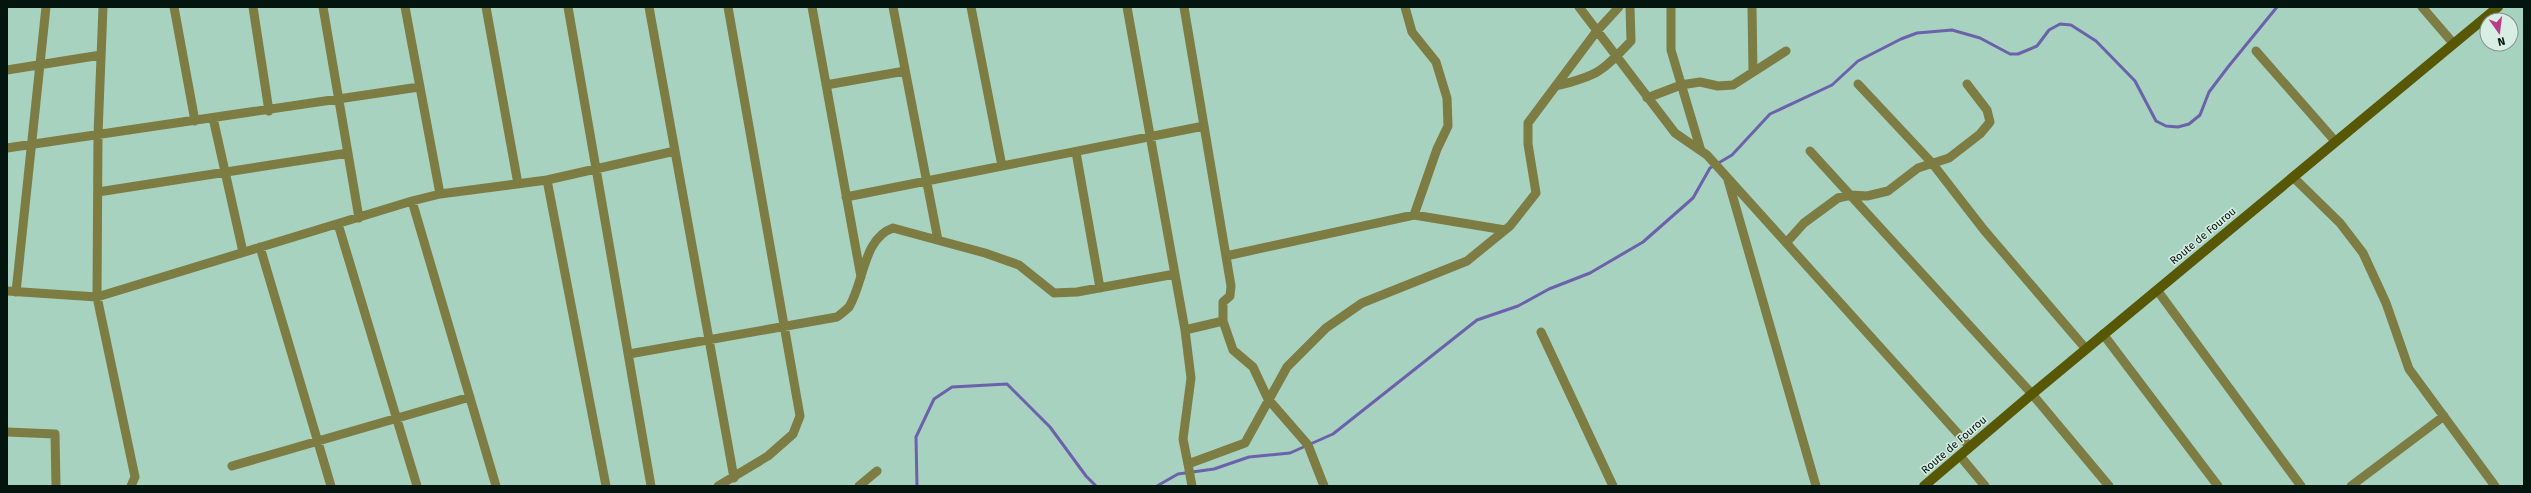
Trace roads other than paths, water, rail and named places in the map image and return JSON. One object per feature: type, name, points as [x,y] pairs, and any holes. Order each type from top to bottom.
[{"type":"main road","name":"Route de Fourou","points":[[1924,486],[2335,141],[2498,7]]},
{"type":"street","points":[[46,7],[31,144],[12,292],[97,296],[360,218],[412,201],[440,194],[547,180],[675,151]]},
{"type":"street","points":[[103,7],[98,134],[97,296],[135,477],[131,486]]},
{"type":"street","points":[[174,7],[195,121]]},
{"type":"street","points":[[253,7],[269,111]]},
{"type":"street","points":[[326,7],[348,153],[360,218]]},
{"type":"street","points":[[405,7],[440,194]]},
{"type":"street","points":[[486,7],[518,184]]},
{"type":"street","points":[[568,7],[651,486]]},
{"type":"street","points":[[649,7],[734,478]]},
{"type":"street","points":[[721,485],[768,456],[793,434],[800,416],[728,7]]},
{"type":"street","points":[[812,7],[861,277]]},
{"type":"street","points":[[893,7],[938,240]]},
{"type":"street","points":[[971,7],[1002,166]]},
{"type":"street","points":[[1127,7],[1185,330],[1191,378],[1183,439],[1192,485]]},
{"type":"street","points":[[1184,7],[1231,286],[1230,296],[1223,302],[1223,321],[1233,350],[1253,367],[1268,399],[1308,445],[1324,486]]},
{"type":"street","points":[[1405,7],[1412,32],[1436,62],[1447,98],[1448,126],[1437,149],[1414,215]]},
{"type":"street","points":[[1579,7],[1615,57],[1675,133],[1701,151],[1727,177],[1970,447]]},
{"type":"street","points":[[1188,465],[1246,443],[1268,399],[1287,367],[1326,328],[1362,304],[1467,261],[1505,230],[1536,193],[1528,144],[1528,123],[1596,32],[1619,7]]},
{"type":"street","points":[[1556,86],[1584,79],[1605,68],[1631,41],[1630,7]]},
{"type":"street","points":[[1671,7],[1671,50],[1701,151]]},
{"type":"street","points":[[1752,7],[1753,72]]},
{"type":"street","points":[[2422,7],[2453,43]]},
{"type":"street","points":[[1647,98],[1681,86],[1700,82],[1718,86],[1733,85],[1786,51]]},
{"type":"street","points":[[2256,51],[2335,141]]},
{"type":"street","points":[[7,70],[101,55]]},
{"type":"street","points":[[826,85],[905,71]]},
{"type":"street","points":[[1858,84],[1932,163],[1984,230],[2086,349]]},
{"type":"street","points":[[1786,243],[1815,214],[1838,198],[1850,195],[1867,196],[1888,191],[1918,168],[1949,158],[1980,134],[1990,122],[1987,110],[1967,84]]},
{"type":"street","points":[[7,148],[269,111],[419,87]]},
{"type":"street","points":[[213,118],[242,252]]},
{"type":"street","points":[[846,197],[1204,126]]},
{"type":"street","points":[[1810,151],[2032,394],[2109,486]]},
{"type":"street","points":[[1076,152],[1100,288]]},
{"type":"street","points":[[98,192],[348,153]]},
{"type":"street","points":[[1727,177],[1816,486]]},
{"type":"street","points":[[2293,177],[2340,223],[2363,253],[2386,302],[2408,369],[2495,486]]},
{"type":"street","points":[[547,180],[606,486]]},
{"type":"street","points":[[412,201],[496,486]]},
{"type":"street","points":[[1226,256],[1414,215],[1505,230]]},
{"type":"street","points":[[338,224],[417,486]]},
{"type":"street","points":[[628,354],[837,317],[849,307],[871,250],[882,231],[893,228],[1019,265],[1054,293],[1077,292],[1175,274]]},
{"type":"street","points":[[260,247],[332,486]]},
{"type":"street","points":[[2157,290],[2301,486]]},
{"type":"street","points":[[1185,330],[1223,321]]},
{"type":"street","points":[[1541,332],[1613,486]]},
{"type":"street","points":[[2104,334],[2218,486]]},
{"type":"street","points":[[232,466],[470,397]]},
{"type":"street","points":[[2351,486],[2444,416]]},
{"type":"street","points":[[7,432],[55,434],[56,486]]},
{"type":"street","points":[[1960,456],[1985,486]]},
{"type":"street","points":[[859,486],[877,471]]},
{"type":"waterway","points":[[1157,486],[1178,474],[1214,469],[1249,457],[1290,453],[1333,434],[1477,320],[1518,306],[1549,289],[1590,273],[1643,242],[1693,198],[1710,168],[1732,155],[1770,114],[1832,85],[1858,61],[1901,39],[1917,33],[1952,30],[1980,38],[2010,54],[2018,54],[2037,46],[2049,30],[2060,24],[2071,25],[2096,41],[2135,81],[2156,121],[2166,126],[2178,127],[2189,124],[2200,115],[2209,92],[2277,7]]},
{"type":"waterway","points":[[917,486],[916,437],[934,399],[952,387],[1007,384],[1050,427],[1086,476],[1096,486]]}]
